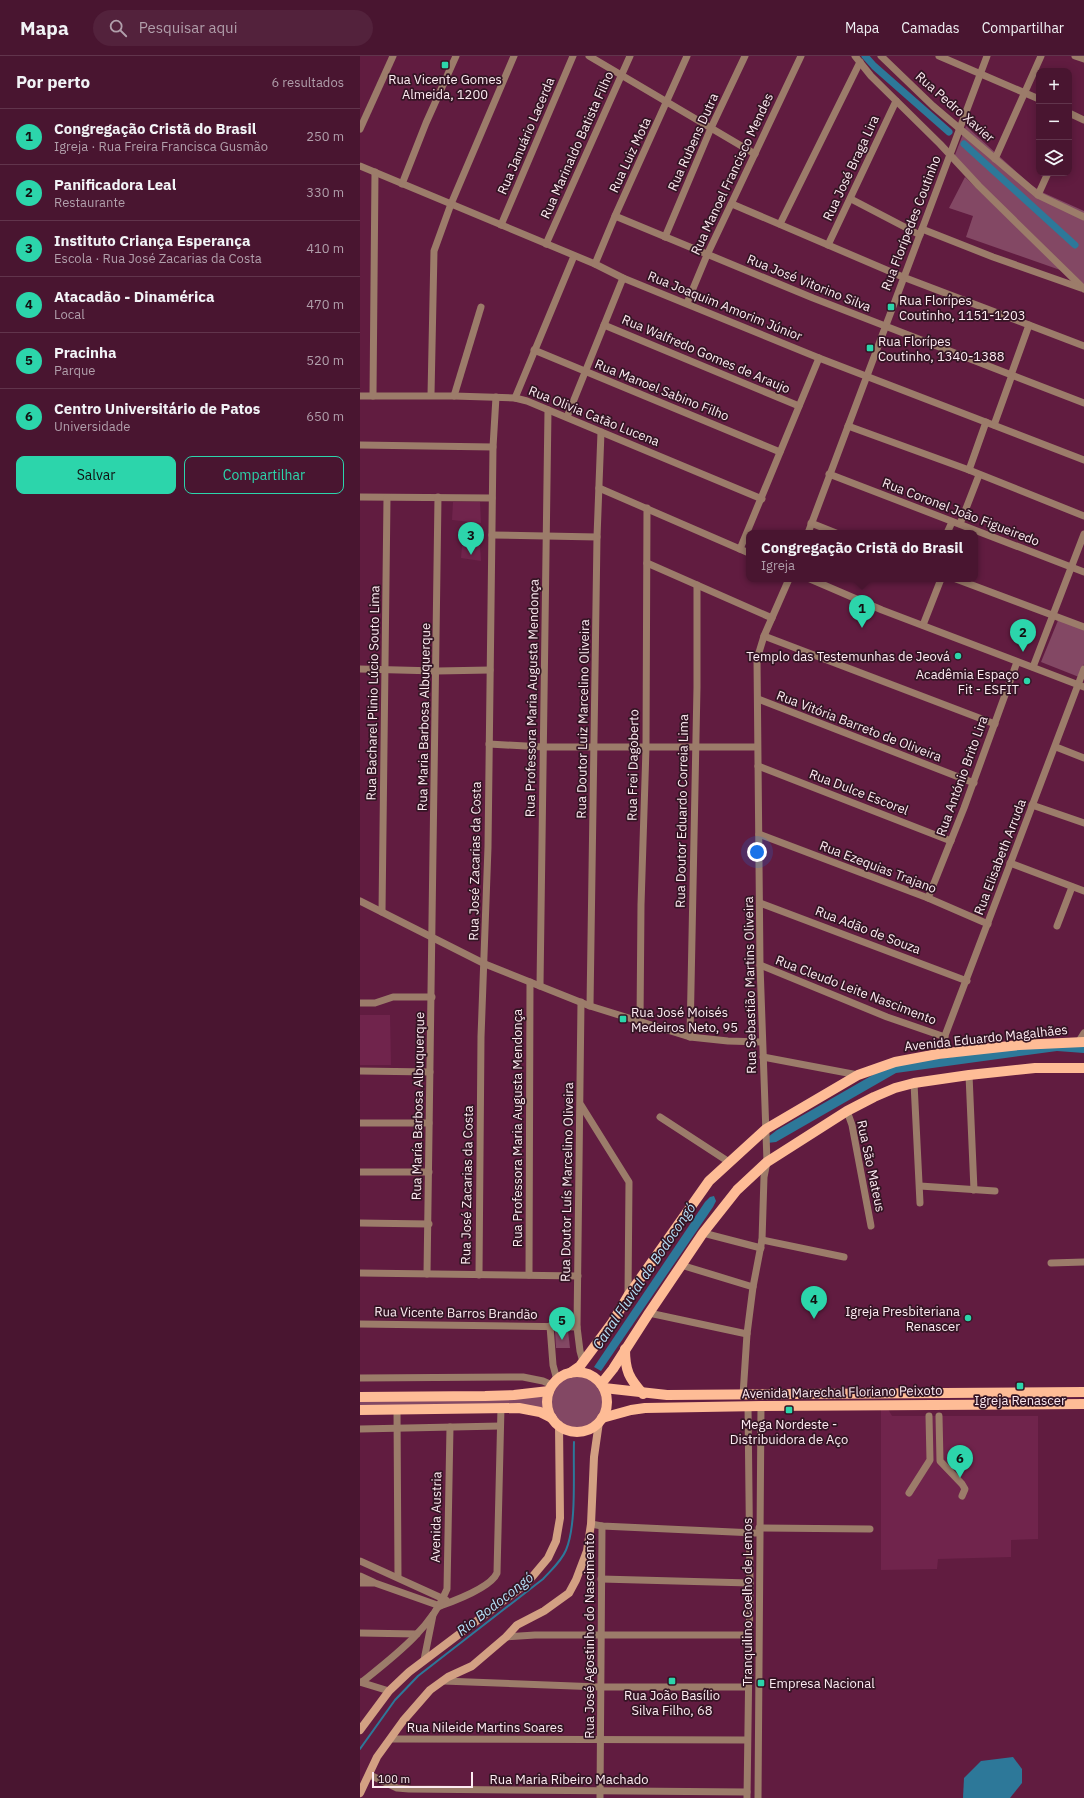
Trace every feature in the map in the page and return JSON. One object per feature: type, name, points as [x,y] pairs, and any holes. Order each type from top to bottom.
[{"type":"main road","name":"Avenida Eduardo Magalhães","points":[[570,1373],[583,1362],[612,1323],[628,1296],[709,1181],[766,1129],[858,1075],[894,1062],[938,1054],[1082,1039]]},
{"type":"main road","points":[[602,1386],[703,1233],[737,1190],[766,1162],[846,1111],[874,1097],[914,1083],[1035,1068],[1084,1068]]},
{"type":"main road","points":[[625,1349],[627,1372],[631,1381],[643,1394]]},
{"type":"main road","points":[[360,1397],[514,1395],[553,1385],[570,1373],[587,1374],[602,1386],[607,1403],[600,1420],[587,1430],[577,1432],[568,1430],[530,1409],[501,1407],[360,1410]]},
{"type":"main road","points":[[553,1385],[547,1400],[548,1410],[556,1422]]},
{"type":"main road","name":"Avenida Marechal Floriano Peixoto","points":[[602,1386],[643,1394],[667,1395],[1084,1392]]},
{"type":"main road","name":"Avenida Marechal Floriano Peixoto","points":[[600,1420],[631,1410],[646,1408],[1084,1404]]},
{"type":"street","points":[[360,128],[393,56]]},
{"type":"street","points":[[402,184],[426,123],[456,56]]},
{"type":"street","points":[[431,395],[434,251],[451,204],[514,56]]},
{"type":"street","name":"Rua Januário Lacerda","points":[[501,225],[573,56]]},
{"type":"street","points":[[589,56],[755,154]]},
{"type":"street","name":"Rua Marinaldo Batista Filho","points":[[546,244],[630,56]]},
{"type":"street","name":"Rua Luiz Mota","points":[[595,264],[615,216],[688,56]]},
{"type":"street","name":"Rua Rubens Dutra","points":[[665,237],[711,128],[744,56]]},
{"type":"street","name":"Rua Manoel Francisco Mendes","points":[[687,303],[707,255],[801,56]]},
{"type":"street","name":"Rua Pedro Xavier","points":[[882,56],[933,106],[960,127],[1038,195],[1084,217]]},
{"type":"street","points":[[939,56],[1036,98]]},
{"type":"street","name":"Rua Florípedes Coutinho","points":[[809,530],[884,326],[987,56]]},
{"type":"street","name":"Rua Pedro Xavier","points":[[995,159],[1041,56]]},
{"type":"street","points":[[1075,56],[1084,59]]},
{"type":"street","points":[[780,224],[857,59],[871,76],[979,186],[1084,289]]},
{"type":"street","name":"Rua José Braga Lira","points":[[828,245],[896,101]]},
{"type":"street","points":[[1072,117],[1084,120]]},
{"type":"street","name":"Rua Joaquim Amorim Júnior","points":[[360,166],[595,264],[623,278],[819,358],[994,424],[1084,460]]},
{"type":"street","points":[[373,396],[375,172]]},
{"type":"street","points":[[1038,195],[1047,176]]},
{"type":"street","points":[[850,199],[921,232],[1084,289]]},
{"type":"street","points":[[732,204],[903,277],[1084,346]]},
{"type":"street","name":"Rua José Vitorino Silva","points":[[615,216],[707,255],[884,326],[1084,403]]},
{"type":"street","points":[[515,398],[574,256]]},
{"type":"street","points":[[567,417],[623,278]]},
{"type":"street","points":[[454,396],[481,307]]},
{"type":"street","name":"Rua Walfredo Gomes de Araujo","points":[[604,325],[799,406]]},
{"type":"street","points":[[994,424],[1029,325]]},
{"type":"street","name":"Rua Manoel Sabino Filho","points":[[534,350],[780,452]]},
{"type":"street","points":[[748,530],[819,358]]},
{"type":"street","name":"Rua Olivia Catão Lucena","points":[[360,396],[431,395],[515,398],[527,401],[762,499]]},
{"type":"street","name":"Rua José Zacarias da Costa","points":[[479,1275],[481,1037],[485,964],[492,498],[496,397]]},
{"type":"street","name":"Rua Professora Maria Augusta Mendonça","points":[[540,986],[548,410]]},
{"type":"street","points":[[968,470],[986,422]]},
{"type":"street","points":[[848,426],[968,470],[1084,516]]},
{"type":"street","name":"Rua Doutor Luiz Marcelino Oliveira","points":[[590,1006],[600,432]]},
{"type":"street","points":[[360,445],[493,447]]},
{"type":"street","name":"Rua Coronel João Figueiredo","points":[[829,474],[976,530]]},
{"type":"street","points":[[960,524],[979,475]]},
{"type":"street","points":[[599,488],[746,551]]},
{"type":"street","points":[[360,497],[492,498]]},
{"type":"street","name":"Rua Maria Barbosa Albuquerque","points":[[433,938],[438,497]]},
{"type":"street","name":"Rua Bacharel Plinio Lúcio Souto Lima","points":[[382,912],[387,498]]},
{"type":"street","name":"Rua Frei Dagoberto","points":[[640,1022],[641,905],[646,748],[647,508]]},
{"type":"street","points":[[948,530],[952,522]]},
{"type":"street","points":[[811,523],[828,530]]},
{"type":"street","name":"Rua Coronel João Figueiredo","points":[[978,531],[1084,572]]},
{"type":"street","points":[[1032,667],[1084,534]]},
{"type":"street","points":[[492,535],[597,537]]},
{"type":"street","points":[[740,549],[746,535]]},
{"type":"street","points":[[647,563],[772,618]]},
{"type":"street","name":"Rua Sebastião Martins Oliveira","points":[[743,1395],[747,1334],[753,1287],[762,1240],[764,1177],[766,1162],[760,966],[757,659],[764,636],[788,582]]},
{"type":"street","points":[[817,582],[923,625],[1081,686]]},
{"type":"street","points":[[923,625],[940,582]]},
{"type":"street","points":[[964,582],[1084,627]]},
{"type":"street","name":"Rua Doutor Eduardo Correia Lima","points":[[690,1037],[697,688],[697,585]]},
{"type":"street","points":[[764,636],[994,724]]},
{"type":"street","name":"Rua António Brito Lira","points":[[928,898],[974,784],[1017,662]]},
{"type":"street","points":[[360,669],[437,671],[490,670]]},
{"type":"street","name":"Rua Elisabeth Arruda","points":[[938,1054],[967,981],[1032,805],[1081,686],[1084,669]]},
{"type":"street","name":"Rua Vitória Barreto de Oliveira","points":[[758,699],[974,784]]},
{"type":"street","points":[[489,744],[544,747],[757,747]]},
{"type":"street","points":[[1056,747],[1084,758]]},
{"type":"street","name":"Rua Dulce Escorel","points":[[758,766],[951,841]]},
{"type":"street","points":[[1032,805],[1084,823]]},
{"type":"street","name":"Rua Ezequias Trajano","points":[[759,834],[928,898],[988,924]]},
{"type":"street","points":[[1010,863],[1084,891]]},
{"type":"street","points":[[1057,926],[1072,887]]},
{"type":"street","points":[[360,901],[485,964],[590,1006],[690,1037],[728,1041],[762,1042]]},
{"type":"street","name":"Rua Adão de Souza","points":[[760,903],[967,981]]},
{"type":"street","points":[[360,906],[433,938]]},
{"type":"street","name":"Rua María Barbosa Albuquerque","points":[[427,1274],[433,938]]},
{"type":"street","name":"Rua Cleudo Leite Nascimento","points":[[760,966],[887,1017],[945,1037]]},
{"type":"street","name":"Rua Professora Maria Augusta Mendonça","points":[[529,1275],[530,982]]},
{"type":"street","points":[[360,1003],[375,1002],[393,997],[432,997]]},
{"type":"street","name":"Rua Doutor Luís Marcelino Oliveira","points":[[581,1002],[581,1105],[577,1327],[583,1362]]},
{"type":"street","points":[[763,1057],[858,1075]]},
{"type":"street","points":[[360,1071],[430,1072]]},
{"type":"street","points":[[968,1076],[974,1190]]},
{"type":"street","points":[[914,1083],[920,1204]]},
{"type":"street","points":[[581,1105],[629,1182],[628,1296]]},
{"type":"street","name":"Rua São Mateus","points":[[846,1111],[852,1125],[871,1226]]},
{"type":"street","points":[[660,1117],[729,1162]]},
{"type":"street","points":[[360,1123],[429,1123]]},
{"type":"street","points":[[360,1172],[429,1172]]},
{"type":"street","points":[[920,1186],[995,1191]]},
{"type":"street","points":[[360,1223],[429,1224]]},
{"type":"street","points":[[703,1233],[761,1248]]},
{"type":"street","points":[[762,1240],[844,1257]]},
{"type":"street","points":[[1051,1263],[1084,1262]]},
{"type":"street","points":[[681,1265],[753,1287]]},
{"type":"street","points":[[360,1273],[578,1276]]},
{"type":"street","points":[[649,1313],[747,1334]]},
{"type":"street","name":"Rua Vicente Barros Brandão","points":[[360,1324],[577,1327]]},
{"type":"street","points":[[360,1378],[523,1377],[553,1385],[550,1326]]},
{"type":"street","name":"Tranquilino Coelho de Lemos","points":[[747,1795],[750,1635],[748,1406]]},
{"type":"street","name":"Tranquilino Coelho de Lemos","points":[[758,1798],[758,1595],[761,1406]]},
{"type":"street","points":[[360,1561],[447,1600],[485,1585],[495,1578],[497,1574],[501,1407]]},
{"type":"street","points":[[397,1410],[398,1577]]},
{"type":"street","points":[[909,1493],[930,1460],[929,1416]]},
{"type":"street","points":[[939,1416],[940,1461],[962,1484],[965,1489],[962,1496]]},
{"type":"street","points":[[360,1793],[370,1775],[377,1757],[420,1700],[443,1681],[472,1666],[506,1637],[513,1628],[523,1621],[544,1611],[569,1593],[576,1580],[587,1551],[591,1524],[594,1457],[600,1420]]},
{"type":"street","points":[[360,1730],[389,1691],[424,1660],[528,1583],[548,1558],[556,1541],[560,1518],[556,1422]]},
{"type":"street","points":[[360,1429],[500,1426]]},
{"type":"street","name":"Avenida Austria","points":[[440,1606],[447,1600],[450,1427]]},
{"type":"street","points":[[591,1524],[602,1526]]},
{"type":"street","name":"Rua José Agostinho do Nascimento","points":[[600,1795],[602,1526],[750,1532],[759,1530],[870,1529]]},
{"type":"street","points":[[360,1576],[375,1583],[440,1606],[417,1634],[361,1682]]},
{"type":"street","points":[[601,1579],[750,1583]]},
{"type":"street","points":[[360,1583],[375,1583]]},
{"type":"street","points":[[750,1595],[758,1595]]},
{"type":"street","points":[[424,1660],[433,1614]]},
{"type":"street","points":[[360,1633],[417,1634]]},
{"type":"street","points":[[506,1637],[535,1634],[600,1636],[750,1635]]},
{"type":"street","points":[[443,1681],[600,1687],[748,1686]]},
{"type":"street","points":[[361,1682],[389,1691]]},
{"type":"street","name":"Rua Nileide Martins Soares","points":[[391,1739],[748,1740]]},
{"type":"street","name":"Rua Maria Ribeiro Machado","points":[[370,1775],[397,1788],[409,1789],[600,1795],[747,1795]]},
{"type":"shaded area","points":[[966,126],[1031,185],[1044,193],[1084,211],[1084,290],[953,160]]},
{"type":"shaded area","points":[[965,177],[1063,271],[966,237],[973,216],[949,208]]},
{"type":"shaded area","points":[[453,502],[480,502],[481,523],[452,520]]},
{"type":"shaded area","points":[[462,546],[480,546],[481,561],[461,558]]},
{"type":"shaded area","points":[[1059,618],[1084,628],[1084,664],[1079,677],[1041,662]]},
{"type":"shaded area","points":[[360,1015],[390,1015],[391,1065],[360,1065]]},
{"type":"shaded area","points":[[555,1331],[568,1331],[570,1348],[556,1348]]},
{"type":"shaded area","points":[[577,1373],[588,1375],[597,1381],[603,1390],[605,1401],[603,1412],[597,1421],[588,1427],[577,1429],[566,1427],[557,1421],[551,1412],[549,1401],[551,1390],[557,1381],[566,1375]]},
{"type":"shaded area","points":[[547,1392],[546,1404],[549,1416],[542,1412],[360,1408],[360,1398]]},
{"type":"shaded area","points":[[881,1409],[888,1409],[892,1416],[1038,1416],[1038,1539],[1011,1540],[1011,1557],[938,1559],[937,1569],[881,1570]]},
{"type":"water","points":[[1054,1044],[1084,1046],[1084,1053],[1057,1051],[896,1073],[776,1142],[767,1143],[768,1137],[777,1130],[890,1065]]},
{"type":"water","points":[[714,1196],[716,1201],[713,1207],[601,1371],[594,1367],[705,1202],[710,1197]]},
{"type":"water","points":[[1013,1757],[1022,1769],[1022,1783],[1010,1798],[963,1798],[964,1778],[981,1761]]},
{"type":"waterway","points":[[865,56],[874,66],[949,132]]},
{"type":"waterway","points":[[964,144],[1075,245]]},
{"type":"waterway","name":"Rio Bodocongó","points":[[360,1749],[395,1700],[418,1676],[543,1579],[556,1566],[566,1550],[572,1526],[574,1498],[574,1442]]},
{"type":"place","name":"Rua Vicente Gomes Almeida, 1200","points":[[445,65]]},
{"type":"place","name":"Rua Florípes Coutinho, 1151-1203","points":[[891,307]]},
{"type":"place","name":"Rua Florípes Coutinho, 1340-1388","points":[[870,348]]},
{"type":"place","name":"Instituto Criança Esperança","points":[[471,555]]},
{"type":"place","name":"Congregação Cristã do Brasil","points":[[862,628]]},
{"type":"place","name":"Panificadora Leal","points":[[1023,652]]},
{"type":"place","name":"Templo das Testemunhas de Jeová","points":[[958,656]]},
{"type":"place","name":"Acadêmia Espaço Fit - ESFIT","points":[[1027,681]]},
{"type":"place","name":"Rua José Moisés Medeiros Neto, 95","points":[[623,1019]]},
{"type":"place","name":"Igreja Presbiteriana Renascer","points":[[968,1318]]},
{"type":"place","name":"Atacadão - Dinamérica","points":[[814,1319]]},
{"type":"place","name":"Pracinha","points":[[562,1340]]},
{"type":"place","name":"Igreja Renascer","points":[[1020,1386]]},
{"type":"place","name":"Mega Nordeste - Distribuidora de Aço","points":[[789,1410]]},
{"type":"place","name":"Centro Universitário de Patos","points":[[960,1478]]},
{"type":"place","name":"Rua João Basílio Silva Filho, 68","points":[[672,1681]]},
{"type":"place","name":"Empresa Nacional","points":[[761,1683]]},
{"type":"water label","name":"Canal Fluvial de Bodocongó","points":[[644,1276]]}]
